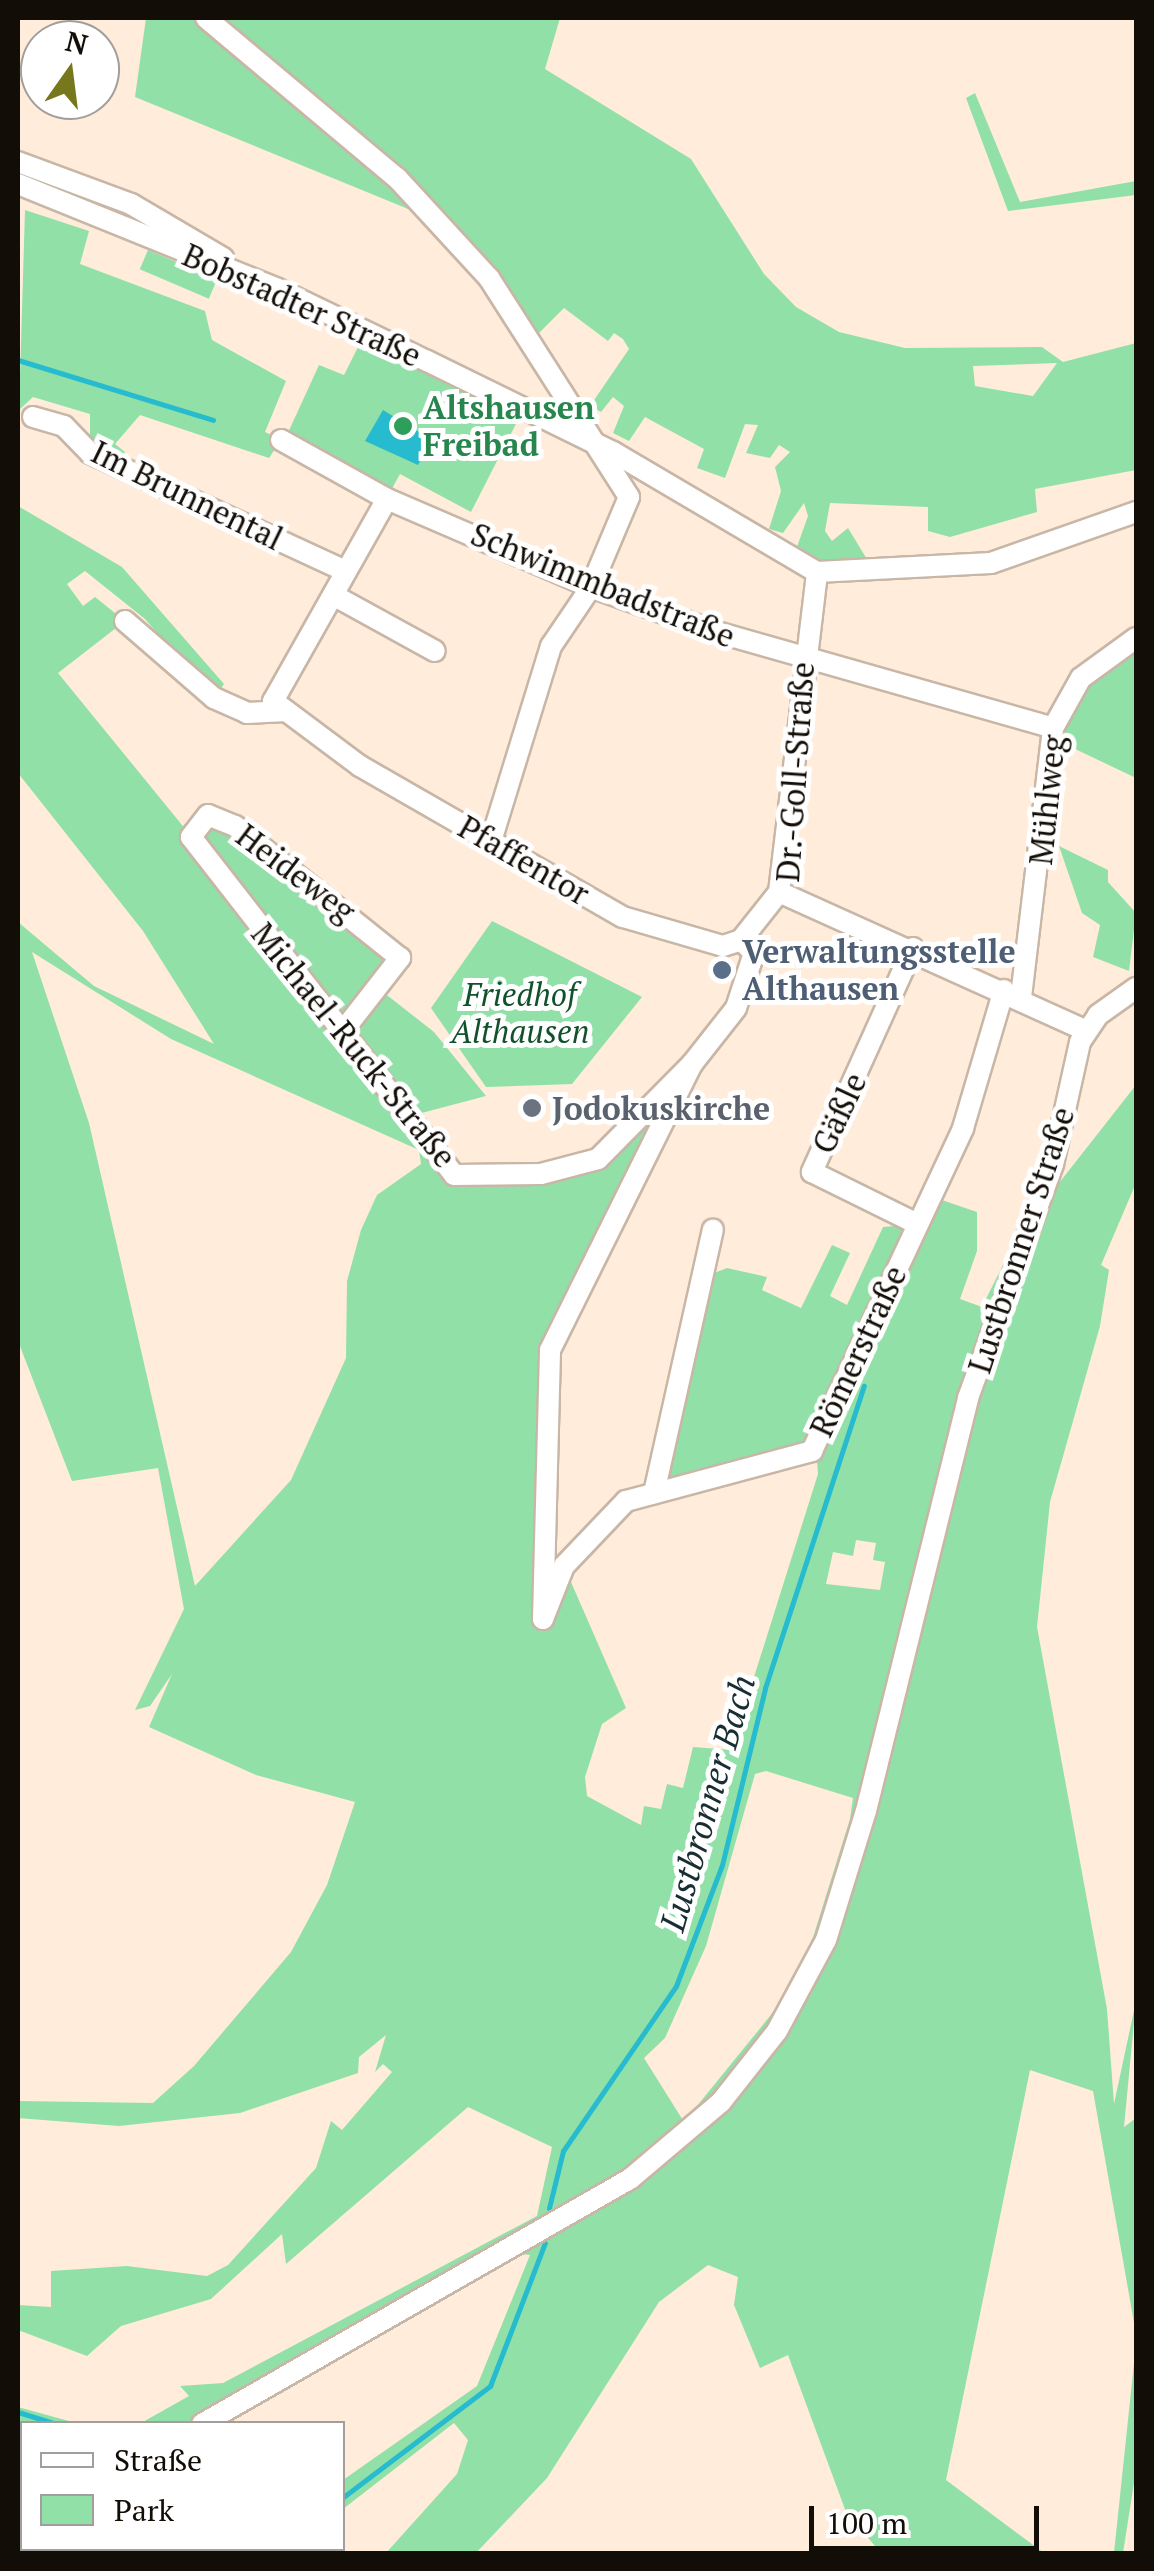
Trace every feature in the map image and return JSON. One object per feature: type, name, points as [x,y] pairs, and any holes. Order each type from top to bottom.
[{"type":"street","points":[[206,18],[398,178],[489,278],[556,376],[586,440],[629,498],[591,587],[551,646],[491,840]]},
{"type":"street","points":[[18,162],[130,204],[259,281]]},
{"type":"street","name":"Bobstadter Straße","points":[[18,184],[259,281],[586,440],[817,572]]},
{"type":"street","name":"Im Brunnental","points":[[33,416],[64,426],[90,453],[345,572]]},
{"type":"street","name":"Schwimmbadstraße","points":[[282,440],[387,499],[591,587],[802,659],[1053,728]]},
{"type":"street","points":[[125,620],[214,698],[247,714],[279,706],[345,572],[387,499]]},
{"type":"street","points":[[817,572],[991,563],[1136,512]]},
{"type":"street","name":"Dr.-Goll-Straße","points":[[817,572],[802,659],[779,892],[914,948],[1085,1030]]},
{"type":"street","points":[[333,596],[436,651]]},
{"type":"street","name":"Mühlweg","points":[[1012,994],[1053,728],[1081,678],[1136,638]]},
{"type":"street","name":"Pfaffentor","points":[[279,706],[360,766],[623,917],[723,946],[741,940]]},
{"type":"street","name":"Heideweg","points":[[191,837],[218,815],[400,958],[342,1030]]},
{"type":"street","name":"Michael-Ruck-Straße","points":[[191,837],[454,1175],[540,1174],[598,1160],[692,1064],[736,1008],[754,953],[741,940]]},
{"type":"street","points":[[741,940],[779,892]]},
{"type":"street","name":"Gäßle","points":[[914,948],[812,1172],[917,1224]]},
{"type":"street","points":[[1085,1030],[1136,988]]},
{"type":"street","name":"Römerstraße","points":[[543,1619],[564,1566],[594,1528],[654,1493],[812,1450],[963,1128],[1012,994]]},
{"type":"street","name":"Lustbronner Straße","points":[[207,2421],[630,2178],[722,2102],[777,2031],[826,1940],[866,1811],[968,1398],[1053,1164],[1085,1030]]},
{"type":"street","name":"Michael-Ruck-Straße","points":[[543,1619],[550,1350],[692,1064]]},
{"type":"street","points":[[654,1493],[714,1230]]},
{"type":"green space","points":[[146,18],[560,18],[545,69],[691,159],[764,274],[796,307],[839,332],[905,348],[1042,347],[1063,362],[1136,343],[1136,470],[1035,489],[1037,512],[950,537],[928,531],[928,507],[830,503],[825,531],[832,541],[848,528],[876,574],[793,558],[808,516],[804,503],[783,533],[769,529],[781,491],[775,467],[790,452],[779,445],[770,458],[746,453],[758,425],[745,424],[725,478],[697,468],[704,449],[645,417],[629,441],[613,433],[624,406],[613,397],[601,412],[590,406],[629,349],[623,339],[614,333],[608,341],[564,308],[532,340],[435,220],[135,97]],"holes":[[[1057,363],[1033,396],[975,386],[973,366]]]},
{"type":"green space","points":[[975,93],[1020,202],[1136,181],[1136,195],[1008,211],[966,98]]},
{"type":"green space","points":[[25,210],[89,231],[80,264],[205,311],[212,340],[286,381],[265,432],[281,440],[269,458],[140,415],[115,444],[125,452],[121,467],[90,453],[90,414],[33,397],[19,410]]},
{"type":"green space","points":[[148,250],[217,279],[209,299],[140,269]]},
{"type":"green space","name":"Altshausen Freibad","points":[[363,337],[520,416],[471,512],[400,474],[389,494],[286,437],[319,365],[344,375]]},
{"type":"green space","points":[[18,506],[122,567],[224,684],[214,698],[145,619],[85,571],[67,584],[83,606],[95,597],[125,621],[58,673],[191,836],[208,815],[400,958],[343,1031],[454,1175],[598,1159],[637,1128],[663,1124],[550,1350],[538,1585],[564,1566],[626,1708],[602,1724],[585,1777],[587,1796],[641,1825],[644,1806],[661,1809],[667,1784],[683,1788],[693,1747],[731,1750],[818,1474],[816,1445],[654,1493],[709,1275],[727,1268],[767,1277],[762,1290],[801,1308],[832,1245],[850,1253],[830,1296],[847,1305],[883,1227],[917,1224],[930,1196],[977,1212],[977,1251],[960,1299],[982,1307],[1053,1164],[1059,1183],[1136,1085],[1136,1183],[1101,1265],[1109,1270],[1100,1326],[1050,1502],[1037,1627],[1107,2009],[1114,2104],[1136,2001],[1124,2127],[1136,2118],[1136,2334],[1093,2091],[1030,2070],[946,2480],[1044,2553],[881,2553],[846,2512],[788,2355],[760,2368],[734,2305],[738,2277],[708,2265],[659,2302],[547,2478],[476,2553],[386,2553],[457,2474],[468,2440],[454,2423],[345,2507],[345,2479],[477,2386],[530,2255],[503,2252],[206,2421],[145,2421],[189,2396],[180,2386],[223,2383],[537,2216],[552,2147],[468,2107],[286,2264],[282,2234],[211,2299],[121,2326],[87,2356],[18,2330],[18,2305],[51,2307],[51,2271],[127,2266],[207,2276],[228,2265],[316,2168],[331,2121],[342,2130],[392,2072],[383,2064],[375,2072],[386,2035],[359,2057],[358,2073],[240,2113],[119,2126],[18,2118],[18,2101],[153,2103],[194,2066],[291,1952],[327,1885],[355,1802],[256,1775],[149,1727],[172,1674],[150,1706],[135,1710],[184,1609],[158,1468],[72,1481],[18,1341],[18,922],[94,986],[214,1044],[143,931],[18,773]],"holes":[[[32,952],[171,1039],[419,1150],[421,1164],[377,1195],[361,1230],[347,1281],[346,1358],[291,1480],[195,1586],[89,1123]],[[856,1540],[876,1543],[873,1560],[885,1562],[880,1590],[826,1584],[833,1552],[853,1556]],[[766,1771],[853,1798],[850,1819],[800,1979],[684,2122],[644,2058],[665,2038],[706,1946],[755,1774]]]},
{"type":"green space","points":[[1136,638],[1136,778],[1052,738],[1059,710]]},
{"type":"green space","points":[[1059,846],[1108,870],[1108,882],[1136,913],[1129,971],[1093,957],[1100,925],[1082,913]]},
{"type":"green space","name":"Friedhof Althausen","points":[[492,921],[642,997],[572,1084],[486,1087],[431,1008]]},
{"type":"green space","points":[[383,992],[434,1032],[486,1096],[414,1115],[347,1031]]},
{"type":"green space","points":[[1136,2344],[1136,2470],[1123,2553],[1114,2553]]},
{"type":"green space","points":[[18,2407],[69,2421],[20,2421],[18,2553]]},
{"type":"water","points":[[383,410],[432,440],[418,465],[365,441]]},
{"type":"waterway","points":[[18,360],[213,420]]},
{"type":"waterway","name":"Lustbronner Bach","points":[[549,2208],[563,2151],[676,1986],[722,1865],[765,1688],[864,1386]]},
{"type":"waterway","name":"Lustbronner Bach","points":[[345,2496],[490,2386],[545,2243]]},
{"type":"waterway","points":[[18,2412],[47,2421]]},
{"type":"waterway","points":[[259,2551],[262,2554]]},
{"type":"waterway","name":"Lustbronner Bach","points":[[272,2554],[275,2551]]},
{"type":"place","name":"Altshausen Freibad","points":[[403,426]]},
{"type":"place","name":"Verwaltungsstelle Althausen","points":[[722,970]]},
{"type":"place","name":"Jodokuskirche","points":[[532,1108]]}]
